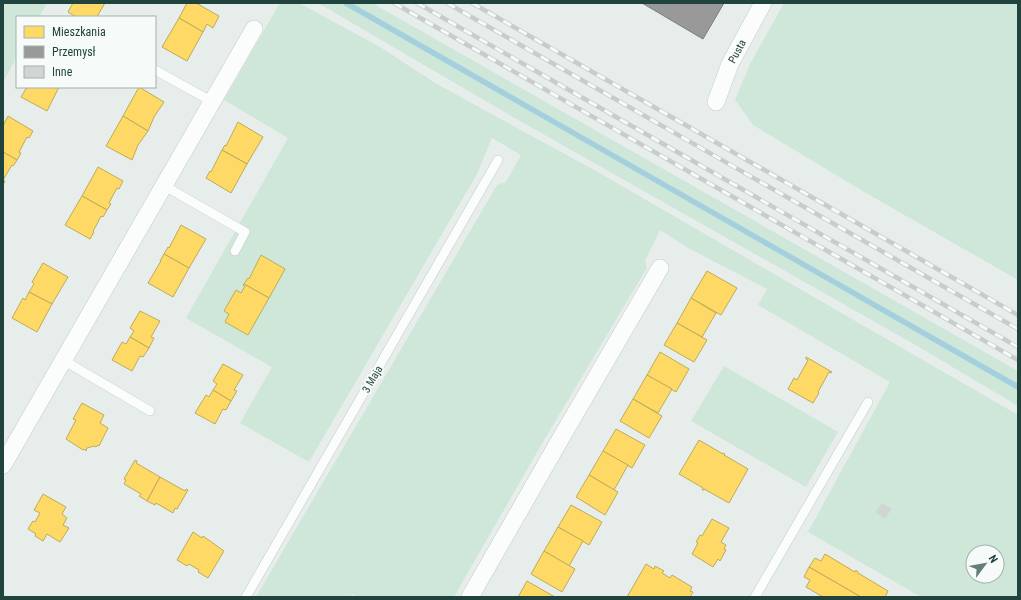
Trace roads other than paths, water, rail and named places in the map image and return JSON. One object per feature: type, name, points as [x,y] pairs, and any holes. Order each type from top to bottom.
[{"type":"street","name":"Pusta","points":[[716,102],[730,64],[763,3]]},
{"type":"street","points":[[3,465],[211,101],[254,29]]},
{"type":"street","points":[[470,597],[660,268]]},
{"type":"lane","points":[[156,71],[211,101]]},
{"type":"lane","name":"3 Maja","points":[[246,597],[498,160]]},
{"type":"lane","points":[[163,185],[245,232],[235,251]]},
{"type":"lane","points":[[63,360],[150,411]]},
{"type":"lane","points":[[755,597],[868,402]]},
{"type":"waterway","points":[[346,3],[1018,387]]},
{"type":"railway","points":[[394,3],[1018,360]]},
{"type":"railway","points":[[417,3],[1018,347]]},
{"type":"railway","points":[[447,3],[1018,329]]},
{"type":"railway","points":[[472,3],[1018,315]]}]
